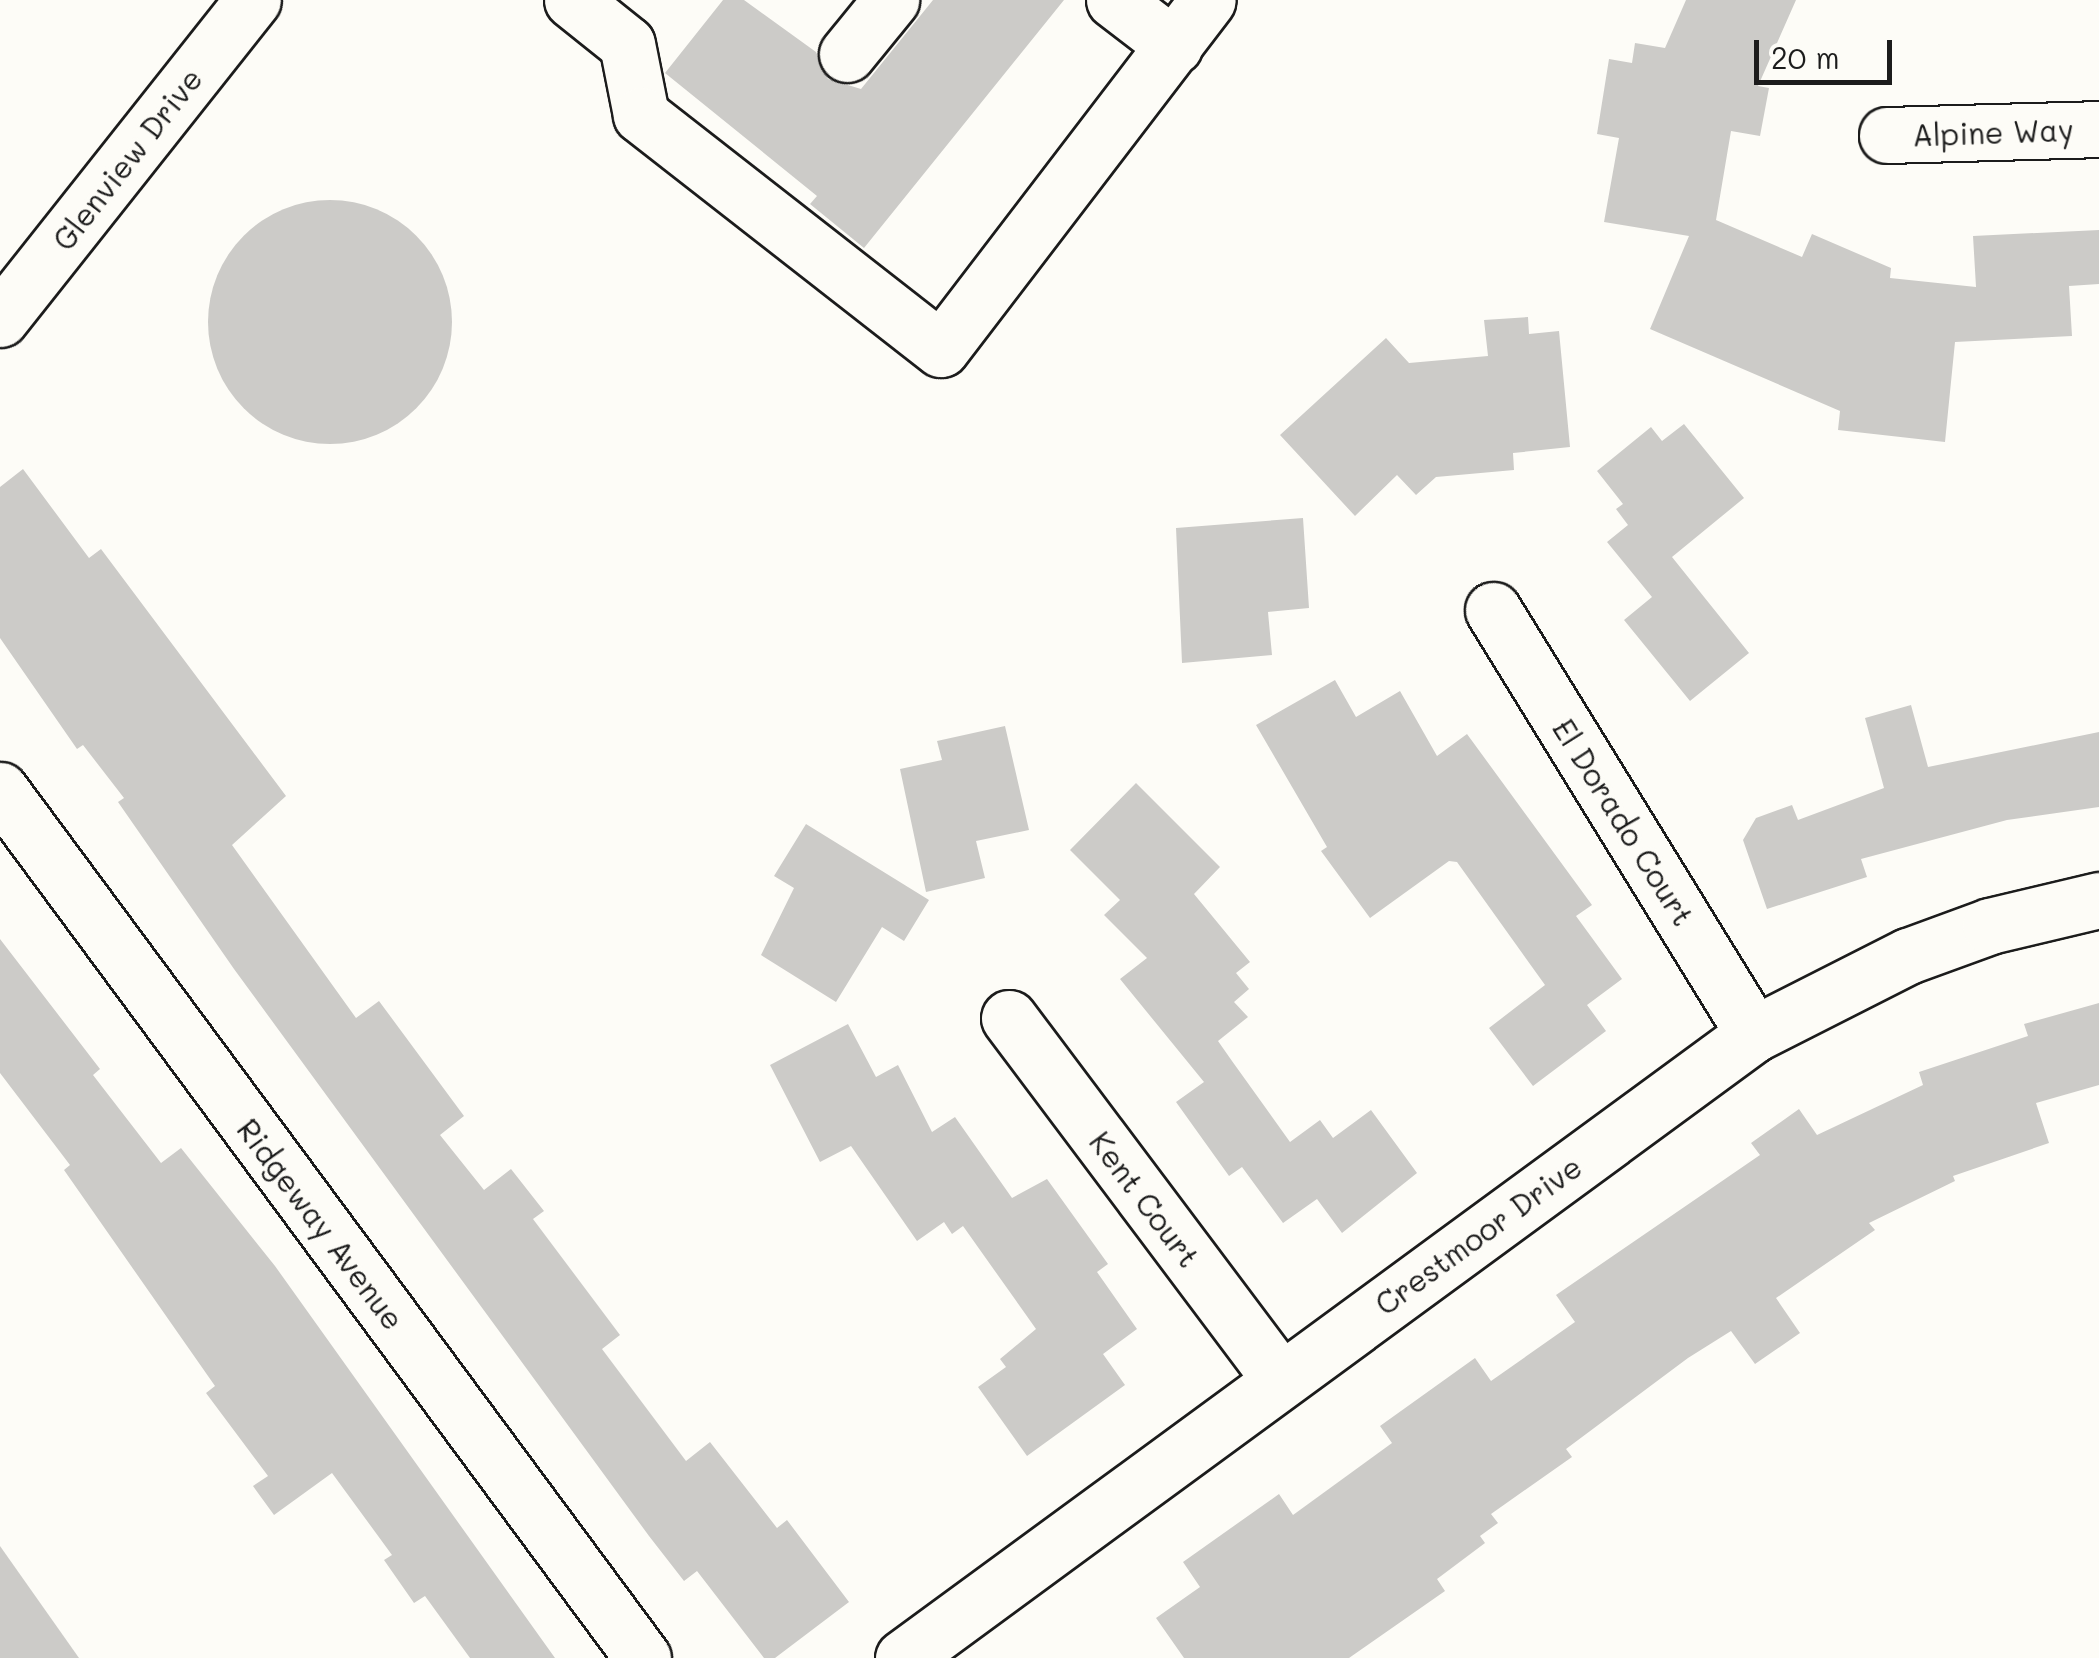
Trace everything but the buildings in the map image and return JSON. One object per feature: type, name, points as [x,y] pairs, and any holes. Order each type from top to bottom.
[{"type":"street","name":"Glenview Drive","points":[[0,319],[253,0]]},
{"type":"street","points":[[572,0],[627,44],[641,115],[941,348],[1208,0]]},
{"type":"street","points":[[847,54],[891,0]]},
{"type":"street","points":[[1114,0],[1174,46]]},
{"type":"street","name":"Alpine Way","points":[[1887,135],[2099,129]]},
{"type":"street","name":"El Dorado Court","points":[[1493,610],[1754,1034]]},
{"type":"street","name":"Ridgeway Avenue","points":[[0,790],[643,1658]]},
{"type":"street","name":"Crestmoor Drive","points":[[904,1658],[1754,1034],[1908,956],[1990,926],[2099,900]]},
{"type":"street","name":"Kent Court","points":[[1010,1018],[1280,1379]]}]
